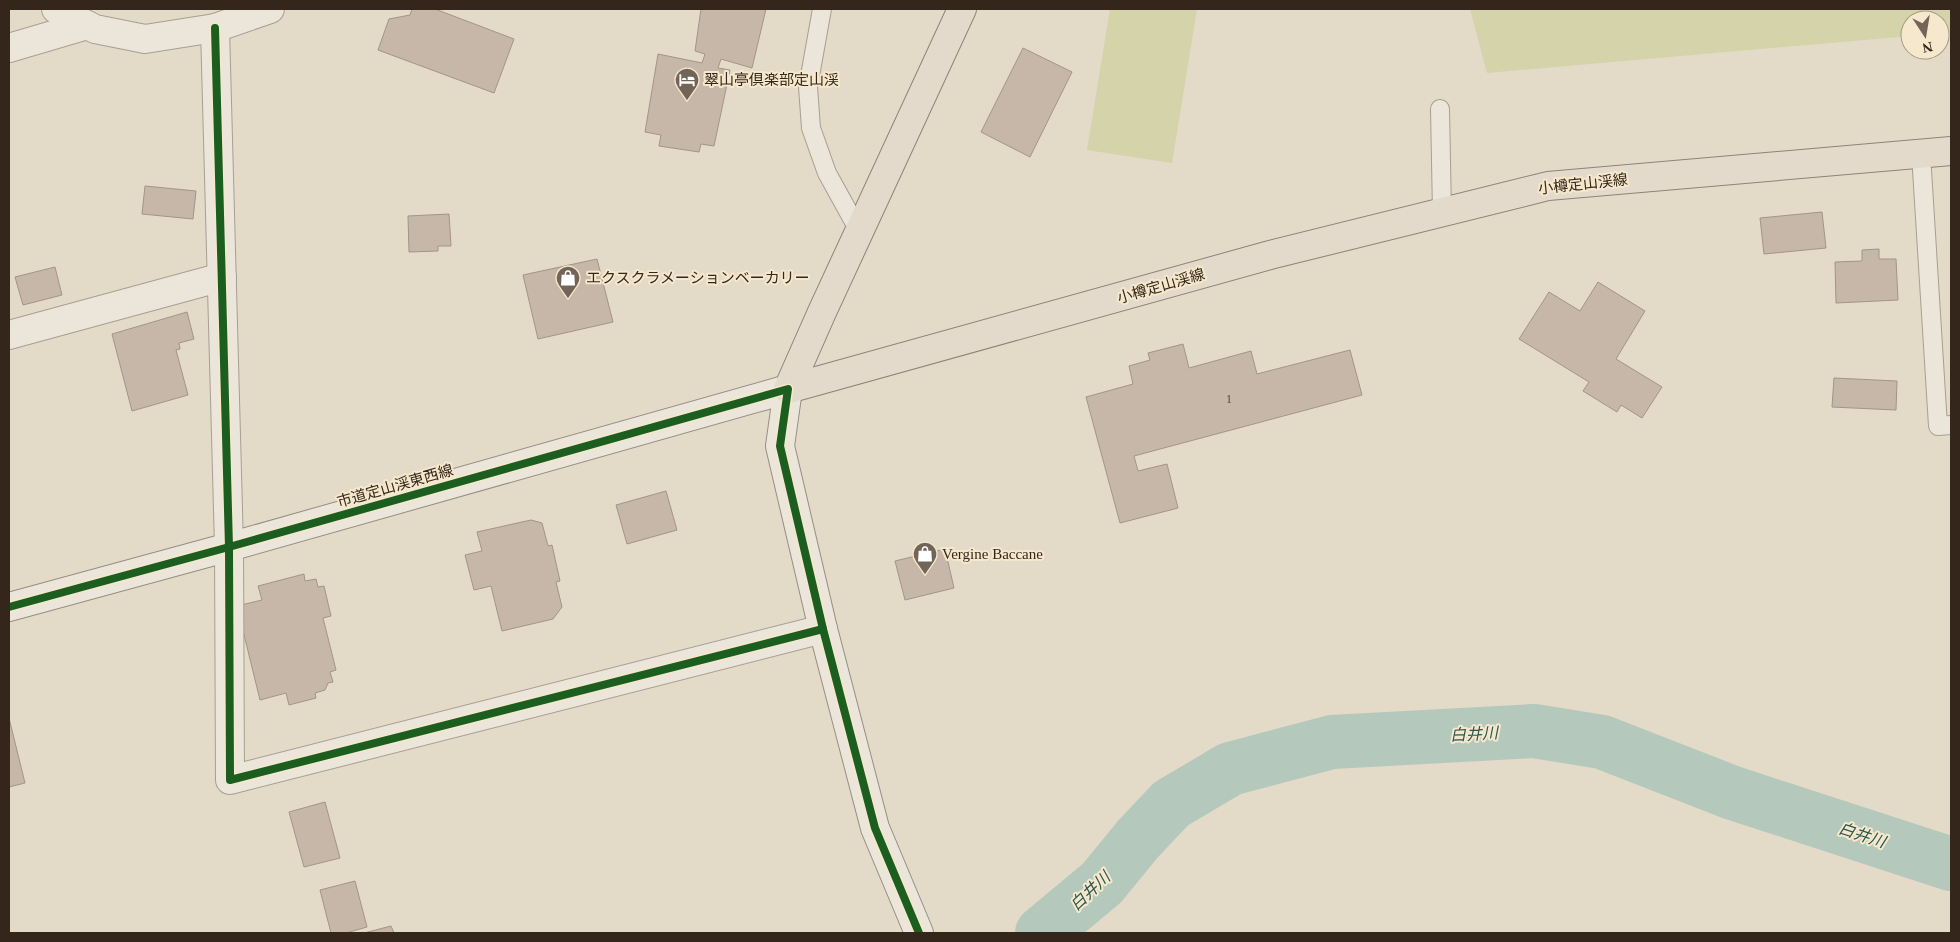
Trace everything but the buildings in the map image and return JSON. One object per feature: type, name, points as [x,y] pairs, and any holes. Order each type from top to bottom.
[{"type":"main road","points":[[788,389],[962,9]]},
{"type":"main road","name":"小樽定山渓線","points":[[788,389],[1270,255],[1548,186],[1951,152]]},
{"type":"street","points":[[56,9],[95,29],[144,39],[215,28],[270,9]]},
{"type":"street","points":[[9,48],[87,25]]},
{"type":"street","points":[[215,28],[230,547],[230,780],[823,628]]},
{"type":"street","points":[[9,335],[222,277]]},
{"type":"street","points":[[788,389],[780,446],[823,628],[876,828],[914,921]]},
{"type":"street","name":"市道定山渓東西線","points":[[9,607],[230,547],[788,389]]},
{"type":"lane","points":[[822,9],[808,87],[811,128],[827,173],[859,231]]},
{"type":"lane","points":[[1440,109],[1442,213]]},
{"type":"lane","points":[[1921,154],[1938,426],[1951,425]]},
{"type":"green space","points":[[1110,9],[1197,9],[1172,163],[1087,150]]},
{"type":"green space","points":[[1470,9],[1951,9],[1951,32],[1950,10],[1900,10],[1900,37],[1487,73]]},
{"type":"waterway","name":"白井川","points":[[1042,933],[1102,883],[1138,839],[1171,804],[1230,769],[1332,742],[1534,731],[1602,742],[1733,793],[1951,864]]},
{"type":"cycle path","points":[[215,28],[229,547],[230,780],[823,629]]},
{"type":"cycle path","points":[[9,607],[229,547],[788,389],[780,446],[823,629],[875,828],[919,933]]},
{"type":"place","name":"翠山亭倶楽部定山渓","points":[[687,101]]},
{"type":"place","name":"エクスクラメーションベーカリー","points":[[568,299]]},
{"type":"place","name":"Vergine Baccane","points":[[925,575]]}]
